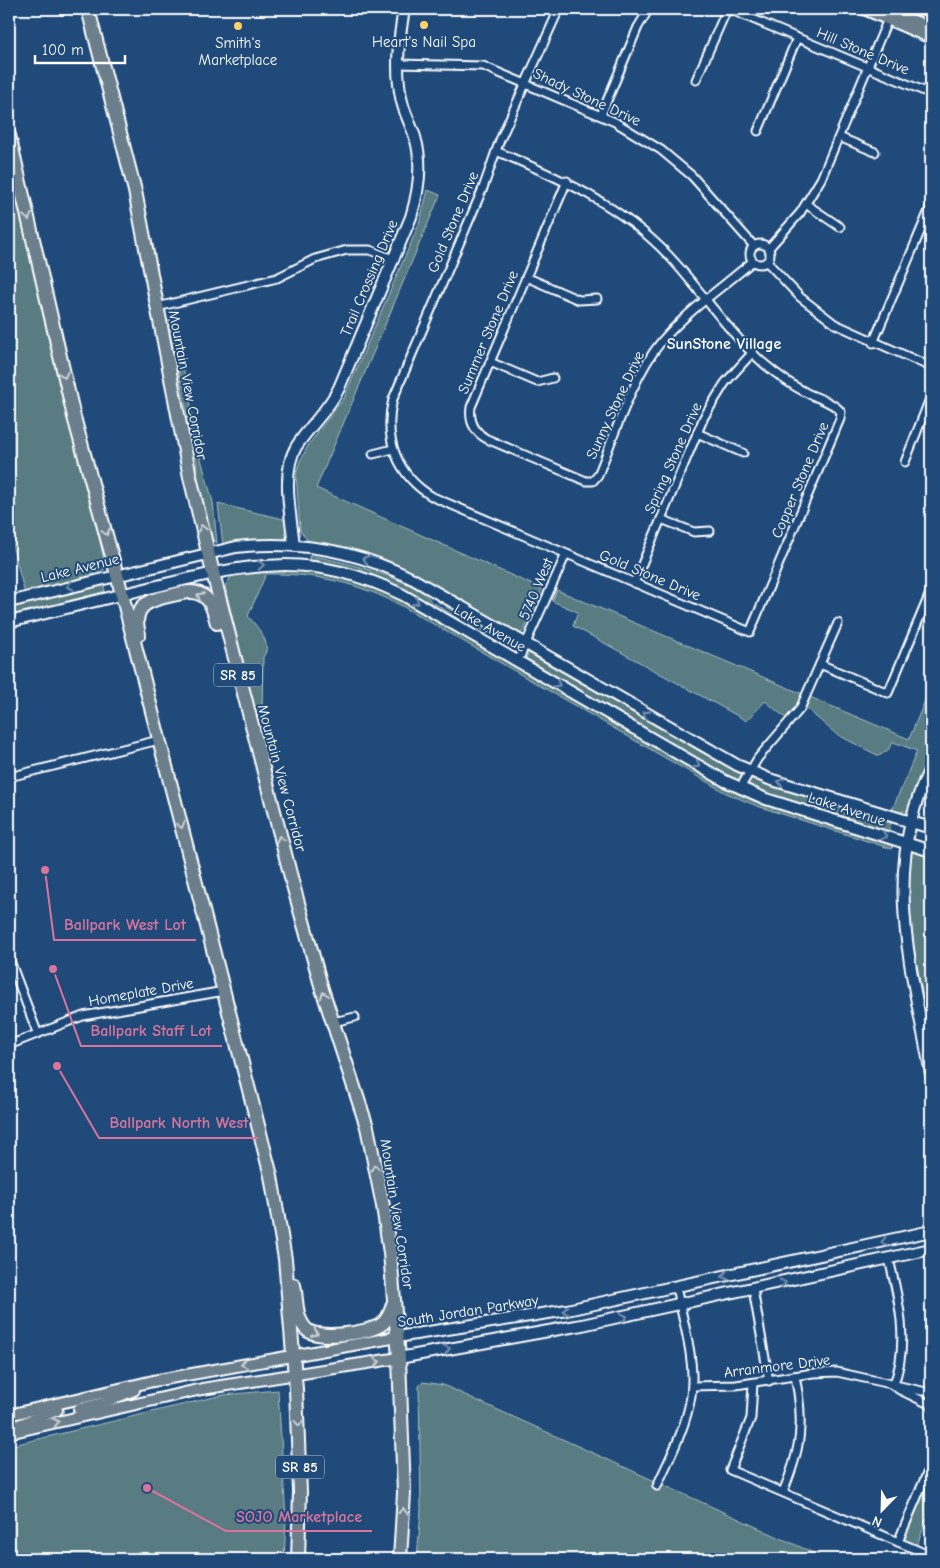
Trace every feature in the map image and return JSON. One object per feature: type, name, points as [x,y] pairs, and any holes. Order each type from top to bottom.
[{"type":"highway","name":"Mountain View Corridor","points":[[88,9],[135,191],[190,476],[245,703],[293,886],[333,1022],[367,1127],[383,1206],[399,1358],[404,1493],[400,1559]]},
{"type":"highway","name":"SR 85","points":[[9,135],[74,417],[117,575],[272,1176],[285,1259],[300,1441],[298,1559]]},
{"type":"highway","points":[[176,807],[169,753],[137,628],[137,619],[142,607],[152,600],[186,592],[194,592],[205,597],[213,608],[245,703]]},
{"type":"highway","points":[[285,1259],[294,1285],[301,1321],[309,1331],[317,1335],[327,1336],[379,1326],[387,1320],[390,1312],[393,1287]]},
{"type":"main road","points":[[864,9],[931,38]]},
{"type":"main road","points":[[888,19],[900,15],[931,28]]},
{"type":"main road","points":[[888,19],[898,30],[931,44]]},
{"type":"main road","name":"South Jordan Parkway","points":[[9,1431],[153,1381],[397,1337]]},
{"type":"main road","name":"South Jordan Parkway","points":[[9,1416],[71,1409],[399,1358]]},
{"type":"street","name":"Trail Crossing Drive","points":[[294,545],[288,479],[292,456],[336,395],[417,198],[420,165],[416,139],[401,100],[397,64],[404,9]]},
{"type":"street","name":"Gold Stone Drive","points":[[559,9],[496,151],[393,399],[389,422],[393,449],[407,476],[425,493],[750,632]]},
{"type":"street","points":[[601,115],[638,28],[649,9]]},
{"type":"street","points":[[696,80],[728,9]]},
{"type":"street","name":"Hill Stone Drive","points":[[728,9],[931,94]]},
{"type":"street","points":[[769,248],[787,230],[806,204],[820,179],[888,19]]},
{"type":"street","points":[[758,131],[797,38]]},
{"type":"street","name":"Shady Stone Drive","points":[[397,64],[478,65],[527,83],[601,115],[638,135],[682,168],[708,193],[754,246]]},
{"type":"street","points":[[839,137],[874,152]]},
{"type":"street","name":"Copper Stone Drive","points":[[496,151],[567,181],[604,202],[638,228],[668,255],[752,353],[788,382],[838,408],[842,414],[750,632]]},
{"type":"street","name":"Summer Stone Drive","points":[[567,181],[471,407],[471,421],[477,432],[486,439],[577,477],[593,481]]},
{"type":"street","points":[[806,204],[840,228]]},
{"type":"street","points":[[874,343],[931,206]]},
{"type":"street","points":[[760,244],[769,248],[770,257],[767,262],[758,264],[753,261],[750,255],[754,246],[760,244]]},
{"type":"street","points":[[156,307],[267,281],[315,259],[347,250],[370,250],[393,259]]},
{"type":"street","name":"Sunny Stone Drive","points":[[593,481],[598,475],[650,357],[668,334],[753,261]]},
{"type":"street","points":[[767,262],[800,297],[843,329],[931,367]]},
{"type":"street","points":[[526,277],[579,300],[597,299]]},
{"type":"street","name":"Spring Stone Drive","points":[[634,582],[697,433],[717,394],[752,353]]},
{"type":"street","points":[[490,362],[537,382],[553,378]]},
{"type":"street","points":[[905,462],[931,396]]},
{"type":"street","points":[[697,433],[744,453]]},
{"type":"street","points":[[373,454],[393,449]]},
{"type":"street","points":[[661,519],[694,532],[710,531]]},
{"type":"street","name":"Lake Avenue","points":[[9,602],[208,552],[250,546],[294,545],[342,552],[394,570],[527,644],[727,760],[750,771],[931,828]]},
{"type":"street","name":"5740 West","points":[[518,661],[566,554]]},
{"type":"street","name":"Lake Avenue","points":[[9,619],[122,595],[239,567],[283,564],[337,570],[358,576],[403,595],[740,788],[931,851]]},
{"type":"street","points":[[820,664],[888,693],[931,591]]},
{"type":"street","points":[[740,788],[758,758],[796,715],[838,623]]},
{"type":"street","points":[[9,777],[159,740]]},
{"type":"street","points":[[931,767],[919,794],[907,843],[902,883],[904,922],[931,1074]]},
{"type":"street","points":[[9,958],[37,1032]]},
{"type":"street","name":"Homeplate Drive","points":[[9,1045],[37,1032],[83,1016],[224,991]]},
{"type":"street","points":[[333,1022],[355,1017]]},
{"type":"street","name":"South Jordan Parkway","points":[[397,1337],[568,1310],[931,1231]]},
{"type":"street","name":"South Jordan Parkway","points":[[399,1358],[753,1290],[931,1249]]},
{"type":"street","points":[[889,1259],[898,1300],[902,1343],[900,1368],[894,1386]]},
{"type":"street","points":[[657,1486],[684,1423],[692,1386],[691,1364],[676,1287]]},
{"type":"street","points":[[753,1290],[769,1381]]},
{"type":"street","name":"Arranmore Drive","points":[[692,1386],[723,1386],[837,1372],[864,1376],[894,1386],[931,1404]]},
{"type":"street","points":[[783,1492],[796,1460],[801,1432],[800,1406],[795,1376]]},
{"type":"street","points":[[754,1383],[751,1418],[730,1470],[931,1556]]},
{"type":"street","name":"Arranmore Drive","points":[[894,1386],[931,1393]]},
{"type":"street","points":[[898,1542],[931,1464]]},
{"type":"green space","points":[[9,150],[105,564],[104,570],[97,575],[25,594],[9,533]]},
{"type":"green space","points":[[428,190],[440,195],[316,488],[542,589],[524,631],[519,635],[450,596],[451,594],[360,553],[308,541],[300,530],[296,473],[300,461],[309,444],[344,398],[419,224]]},
{"type":"green space","points":[[170,318],[189,391],[195,438],[213,502],[217,543],[212,540],[200,494],[196,461],[169,321]]},
{"type":"green space","points":[[218,504],[288,520],[289,535],[282,540],[223,545]]},
{"type":"green space","points":[[319,551],[346,558],[369,565],[319,553]]},
{"type":"green space","points":[[309,556],[337,561],[377,572],[414,587],[426,595],[431,603],[436,604],[496,643],[425,603],[309,563]]},
{"type":"green space","points":[[371,565],[442,598],[511,639],[508,644],[488,632],[487,634],[420,588]]},
{"type":"green space","points":[[288,570],[304,571],[348,580],[405,602],[721,785],[763,804],[884,842],[894,843],[892,849],[757,806],[726,793],[402,606],[369,591],[336,581],[301,575],[266,574],[248,616],[263,635],[266,647],[263,657],[262,712],[255,714],[225,586],[233,574]]},
{"type":"green space","points":[[103,582],[105,591],[17,615],[14,612],[12,604]]},
{"type":"green space","points":[[557,590],[909,739],[931,686],[931,759],[910,811],[902,811],[900,815],[892,810],[917,751],[893,742],[888,750],[879,756],[836,734],[808,710],[798,706],[787,719],[765,701],[747,721],[573,626],[578,612],[552,601]]},
{"type":"green space","points":[[530,651],[742,772],[737,783],[525,660]]},
{"type":"green space","points":[[752,776],[892,820],[887,834],[766,795],[746,786]]},
{"type":"green space","points":[[914,850],[931,856],[931,1041],[909,910],[909,862]]},
{"type":"green space","points":[[423,1382],[443,1385],[827,1559],[417,1559],[421,1510],[419,1386]]},
{"type":"green space","points":[[278,1390],[286,1519],[284,1559],[9,1559],[9,1446],[223,1395]]},
{"type":"green space","points":[[931,1473],[931,1510],[916,1547],[903,1540]]},
{"type":"place","name":"Heart's Nail Spa","points":[[424,25]]},
{"type":"place","name":"Smith's Marketplace","points":[[238,26]]},
{"type":"place","name":"Ballpark West Lot","points":[[45,870]]},
{"type":"place","name":"Ballpark Staff Lot","points":[[53,969]]},
{"type":"place","name":"Ballpark North West","points":[[57,1066]]},
{"type":"place","name":"SOJO Marketplace","points":[[147,1488]]},
{"type":"district","name":"SunStone Village","points":[[724,343]]}]
